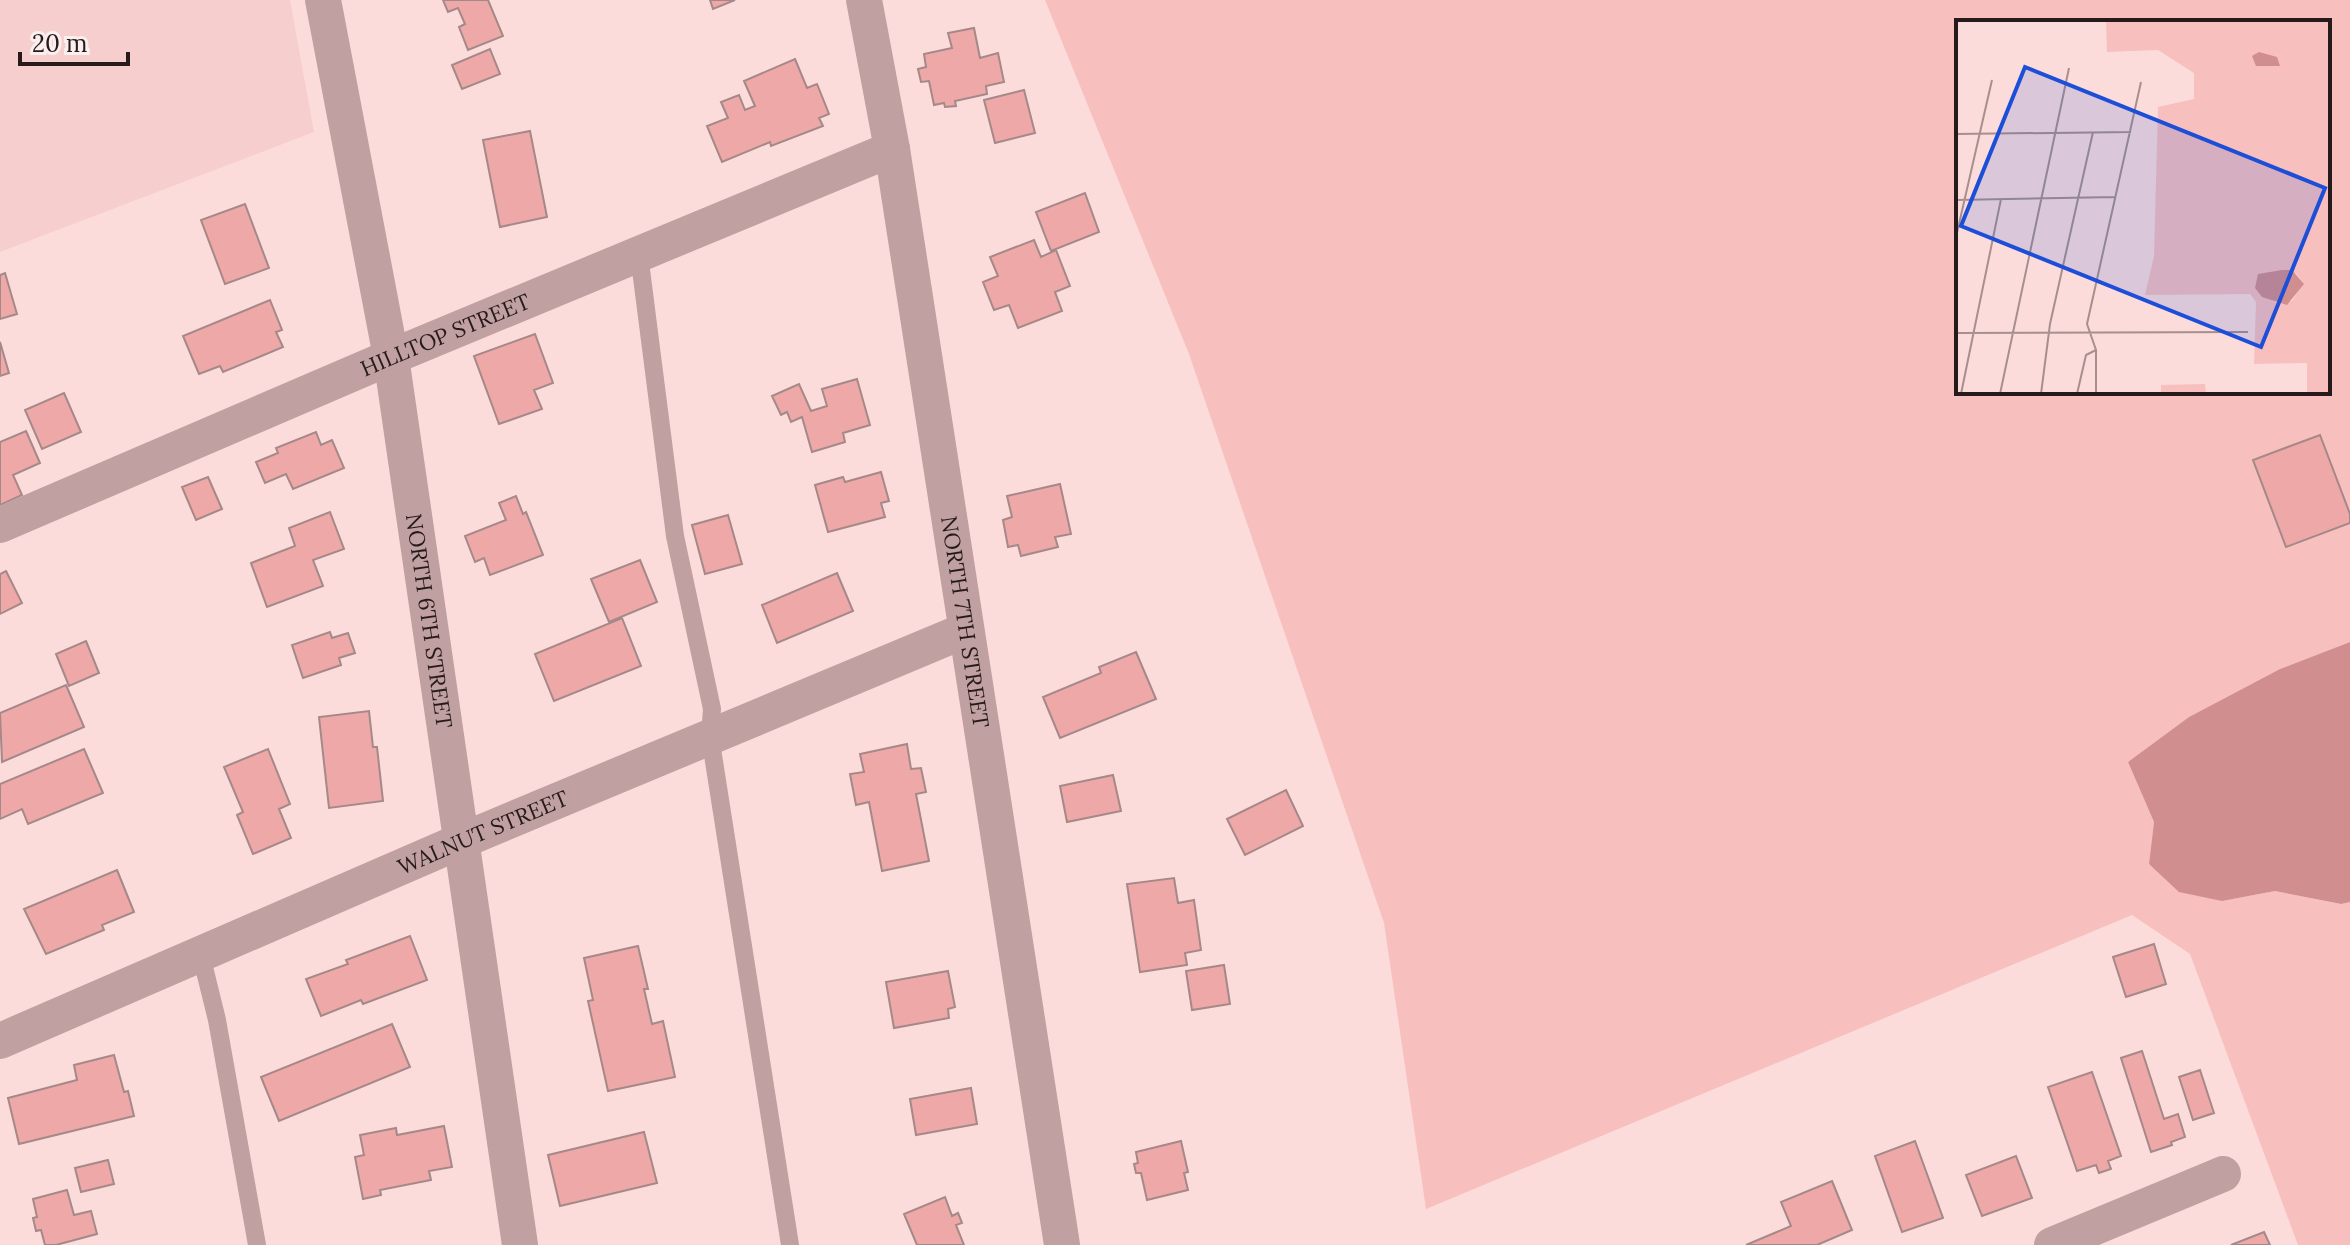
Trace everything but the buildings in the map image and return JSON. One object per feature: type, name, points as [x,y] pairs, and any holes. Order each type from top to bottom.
[{"type":"street","name":"NORTH 6TH STREET","points":[[323,0],[391,357],[520,1245]]},
{"type":"street","name":"NORTH 7TH STREET","points":[[864,0],[892,149],[1062,1245]]},
{"type":"street","name":"HILLTOP STREET","points":[[0,525],[391,357],[892,149]]},
{"type":"street","name":"WALNUT STREET","points":[[0,1041],[461,841],[966,630]]},
{"type":"street","points":[[2052,1245],[2223,1174]]},
{"type":"lane","points":[[639,254],[675,536],[712,709],[710,736],[790,1245]]},
{"type":"lane","points":[[201,955],[217,1020],[257,1245]]},
{"type":"shaded area","points":[[0,0],[290,0],[314,132],[0,252]]},
{"type":"shaded area","points":[[1045,0],[2350,0],[2350,642],[2280,669],[2189,717],[2128,762],[2154,822],[2149,864],[2222,901],[2275,891],[2340,904],[2350,902],[2350,1245],[2298,1245],[2190,954],[2132,915],[1426,1209],[1384,923],[1189,354]]},
{"type":"shaded area","points":[[2350,642],[2350,902],[2341,904],[2275,891],[2222,901],[2179,892],[2149,864],[2154,822],[2128,762],[2189,717],[2280,669]]}]
